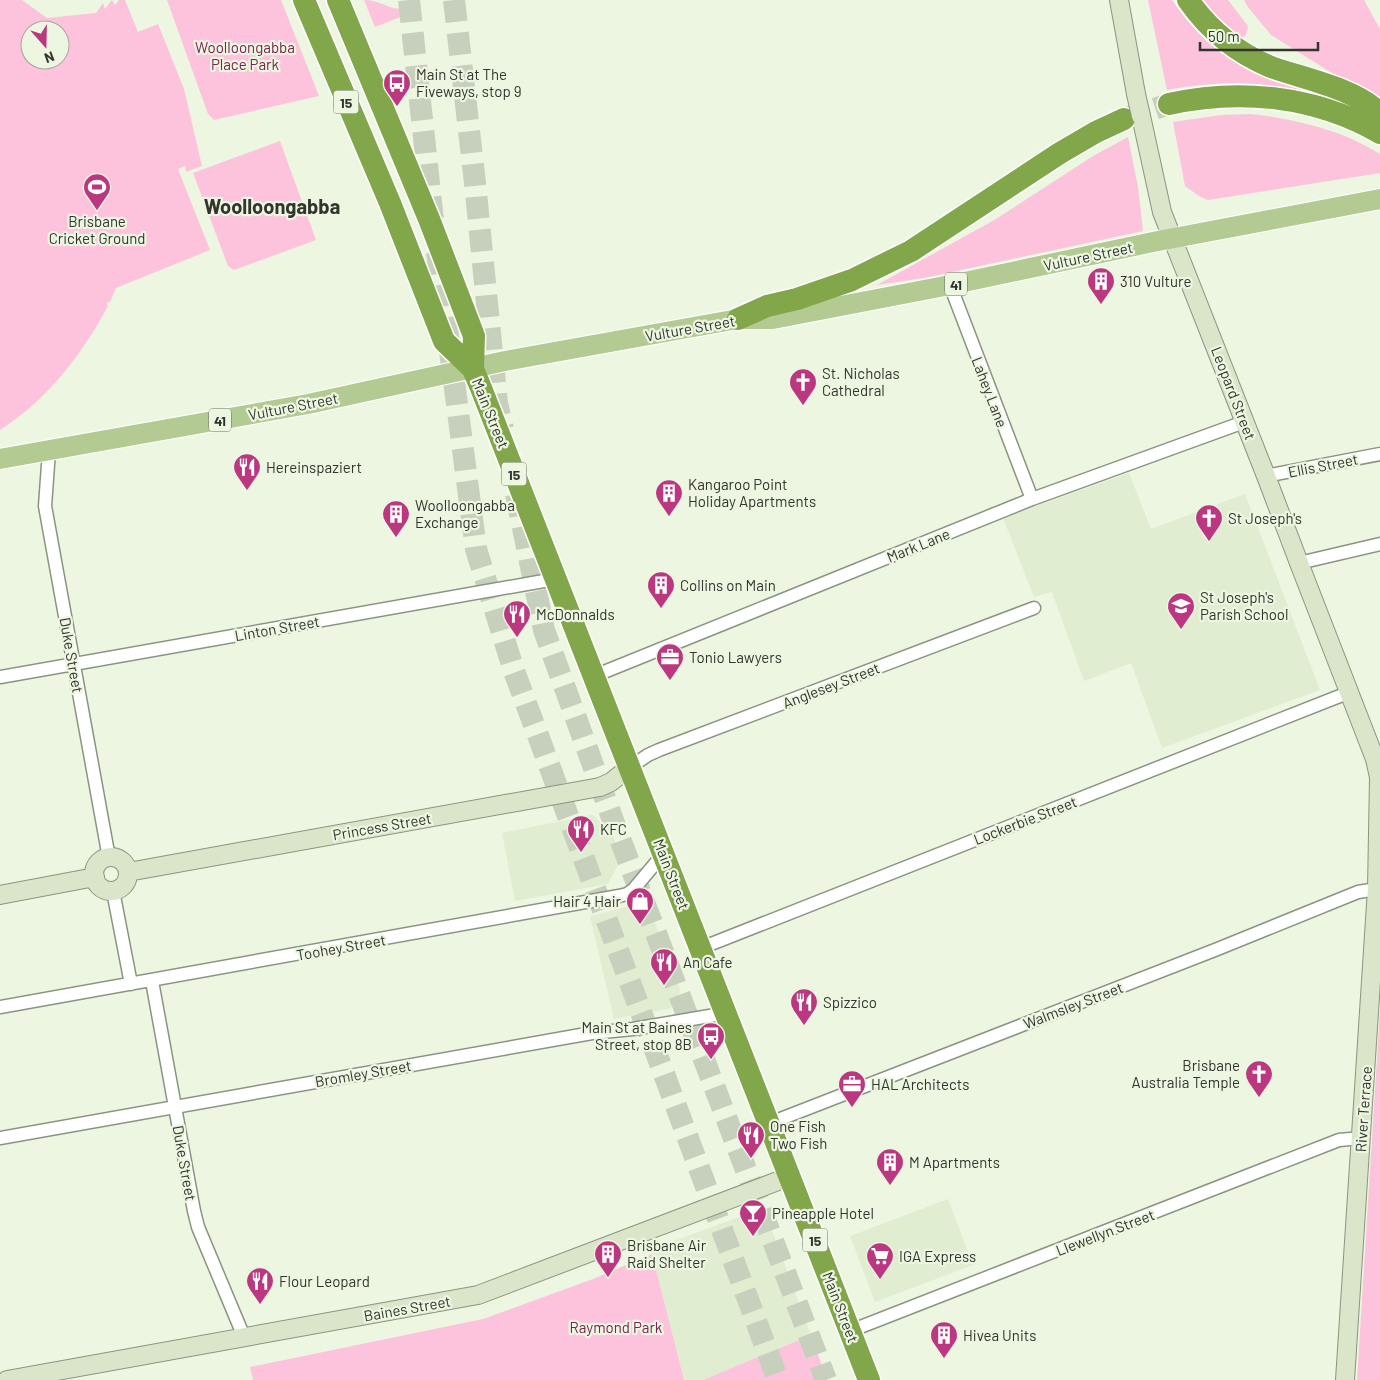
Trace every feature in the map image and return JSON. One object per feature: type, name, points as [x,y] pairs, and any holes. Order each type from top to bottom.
[{"type":"highway","name":"Main Street","points":[[304,0],[390,203],[444,341],[473,369]]},
{"type":"highway","name":"Main Street","points":[[338,0],[429,219],[474,336],[473,369],[870,1380]]},
{"type":"highway","points":[[1188,0],[1208,25],[1243,53],[1270,66],[1336,88],[1360,100],[1380,114]]},
{"type":"highway","points":[[1169,104],[1235,95],[1284,99],[1331,112],[1380,133]]},
{"type":"highway","points":[[738,319],[767,306],[834,287],[882,267],[911,251],[1078,142],[1124,118]]},
{"type":"main road","name":"Vulture Street","points":[[0,459],[308,404],[473,369],[738,319],[773,319],[1380,199]]},
{"type":"street","name":"Leopard Street","points":[[1119,0],[1159,205],[1350,692],[1375,759],[1379,777]]},
{"type":"street","name":"Lahey Lane","points":[[950,285],[1032,499]]},
{"type":"street","name":"Mark Lane","points":[[594,676],[1032,499],[1244,422]]},
{"type":"street","name":"Duke Street","points":[[49,451],[45,506],[108,858]]},
{"type":"street","name":"Ellis Street","points":[[1266,476],[1380,454]]},
{"type":"street","points":[[1299,563],[1380,544]]},
{"type":"street","name":"Linton Street","points":[[0,677],[555,579]]},
{"type":"street","name":"Anglesey Street","points":[[630,767],[658,750],[1034,608]]},
{"type":"street","name":"Lockerbie Street","points":[[701,948],[1350,692]]},
{"type":"street","name":"Princess Street","points":[[128,872],[600,787],[611,782],[630,767]]},
{"type":"street","name":"River Terrace","points":[[1345,1380],[1377,889],[1379,777]]},
{"type":"street","name":"Toohey Street","points":[[0,1007],[619,896],[633,890],[664,853]]},
{"type":"street","points":[[108,858],[119,859],[123,862],[128,872],[126,882],[118,890],[103,889],[96,882],[96,867],[108,858]]},
{"type":"street","points":[[0,895],[95,877]]},
{"type":"street","name":"Walmsley Street","points":[[770,1123],[1215,950],[1358,892],[1377,889]]},
{"type":"street","points":[[113,891],[131,984]]},
{"type":"street","name":"Duke Street","points":[[152,981],[198,1228],[244,1337]]},
{"type":"street","name":"Bromley Street","points":[[0,1138],[592,1033],[633,1029],[727,1013]]},
{"type":"street","name":"Llewellyn Street","points":[[850,1331],[1339,1140],[1361,1138]]},
{"type":"street","name":"Baines Street","points":[[7,1380],[478,1295],[791,1176]]},
{"type":"shaded area","name":"St Joseph's Parish School","points":[[1129,473],[1151,529],[1245,494],[1320,690],[1162,748],[1131,663],[1084,681],[1052,592],[1034,597],[1003,518]]},
{"type":"shaded area","points":[[592,815],[612,832],[621,859],[608,884],[515,901],[502,833]]},
{"type":"shaded area","points":[[641,903],[649,907],[680,989],[678,1003],[668,1009],[614,1019],[590,916]]},
{"type":"shaded area","points":[[948,1199],[973,1265],[875,1302],[850,1236]]},
{"type":"shaded area","points":[[761,1209],[765,1212],[811,1335],[703,1380],[684,1380],[652,1249]]},
{"type":"green space","name":"Brisbane Cricket Ground","points":[[0,0],[22,0],[47,18],[96,13],[103,3],[105,9],[112,0],[115,5],[119,0],[125,0],[138,32],[158,24],[184,89],[202,166],[186,172],[185,166],[178,169],[210,250],[116,288],[110,302],[106,303],[108,306],[98,324],[74,359],[48,391],[0,430]]},
{"type":"green space","name":"Woolloongabba Place Park","points":[[167,0],[281,0],[319,96],[214,120],[208,114]]},
{"type":"green space","points":[[364,0],[395,8],[409,7],[418,3],[421,9],[375,27]]},
{"type":"green space","points":[[1148,0],[1172,0],[1204,38],[1220,51],[1254,69],[1320,88],[1319,95],[1280,87],[1225,83],[1167,90]]},
{"type":"green space","points":[[1200,0],[1228,0],[1248,26],[1242,39],[1237,41]]},
{"type":"green space","points":[[1244,0],[1364,0],[1380,29],[1380,103],[1271,35]]},
{"type":"green space","points":[[1251,114],[1318,127],[1350,138],[1380,154],[1380,173],[1208,200],[1185,186],[1173,122],[1221,115]]},
{"type":"green space","points":[[1128,137],[1138,187],[1143,231],[924,278],[877,285],[996,219],[1093,156]]},
{"type":"green space","points":[[280,141],[316,240],[234,270],[228,266],[193,173]]},
{"type":"green space","points":[[1380,1009],[1380,1380],[1357,1380]]},
{"type":"green space","name":"Raymond Park","points":[[652,1254],[684,1380],[253,1380],[250,1367],[483,1319],[593,1279]]},
{"type":"green space","points":[[811,1335],[827,1380],[703,1380]]},
{"type":"tunnel","points":[[409,0],[433,220]]},
{"type":"tunnel","points":[[454,0],[497,403],[503,429]]},
{"type":"tunnel","points":[[1124,119],[1169,104]]},
{"type":"tunnel","points":[[437,252],[476,549],[514,671],[778,1380]]},
{"type":"tunnel","points":[[516,494],[544,630],[614,823],[826,1380]]},
{"type":"place","name":"Main St at The Fiveways, stop 9","points":[[397,107]]},
{"type":"place","name":"Brisbane Cricket Ground","points":[[97,211]]},
{"type":"place","name":"310 Vulture","points":[[1101,305]]},
{"type":"place","name":"St. Nicholas Cathedral","points":[[803,406]]},
{"type":"place","name":"Hereinspaziert","points":[[247,491]]},
{"type":"place","name":"Kangaroo Point Holiday Apartments","points":[[669,517]]},
{"type":"place","name":"Woolloongabba Exchange","points":[[396,538]]},
{"type":"place","name":"St Joseph's","points":[[1209,542]]},
{"type":"place","name":"Collins on Main","points":[[661,609]]},
{"type":"place","name":"St Joseph's Parish School","points":[[1181,630]]},
{"type":"place","name":"McDonnalds","points":[[517,638]]},
{"type":"place","name":"Tonio Lawyers","points":[[670,681]]},
{"type":"place","name":"KFC","points":[[581,853]]},
{"type":"place","name":"Hair 4 Hair","points":[[640,925]]},
{"type":"place","name":"An Cafe","points":[[664,986]]},
{"type":"place","name":"Spizzico","points":[[804,1026]]},
{"type":"place","name":"Main St at Baines Street, stop 8B","points":[[711,1060]]},
{"type":"place","name":"Brisbane Australia Temple","points":[[1259,1098]]},
{"type":"place","name":"HAL Architects","points":[[852,1108]]},
{"type":"place","name":"One Fish Two Fish","points":[[751,1159]]},
{"type":"place","name":"M Apartments","points":[[890,1186]]},
{"type":"place","name":"Pineapple Hotel","points":[[753,1237]]},
{"type":"place","name":"Brisbane Air Raid Shelter","points":[[608,1278]]},
{"type":"place","name":"IGA Express","points":[[880,1280]]},
{"type":"place","name":"Flour Leopard","points":[[260,1305]]},
{"type":"place","name":"Hivea Units","points":[[944,1359]]},
{"type":"district","name":"Woolloongabba","points":[[272,206]]}]
